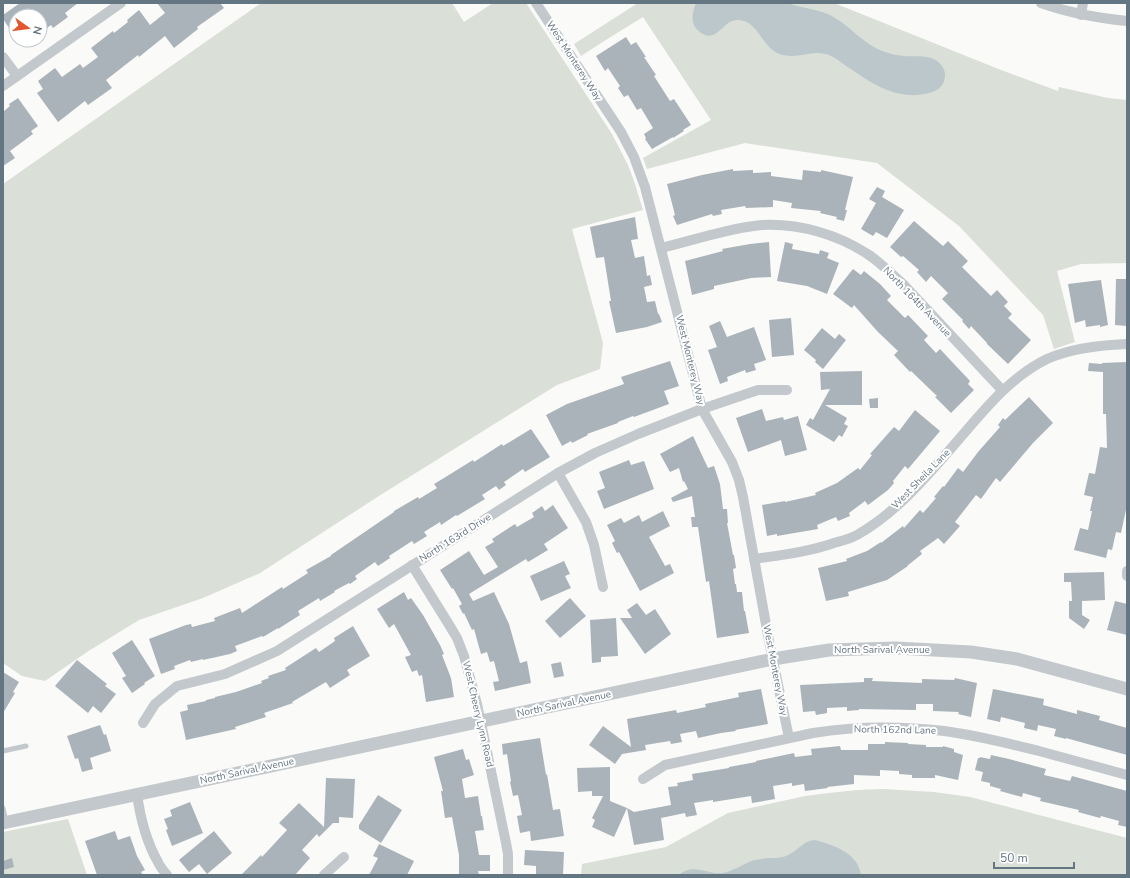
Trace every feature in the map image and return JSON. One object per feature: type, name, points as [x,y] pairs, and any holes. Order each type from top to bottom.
[{"type":"street","points":[[3,86],[121,3]]},
{"type":"street","name":"West Monterey Way","points":[[536,3],[605,107],[627,144],[636,162],[645,188],[662,248],[702,409],[732,462],[739,480],[789,738]]},
{"type":"street","points":[[1040,3],[1081,15],[1127,21]]},
{"type":"street","points":[[1081,15],[1083,3]]},
{"type":"street","points":[[3,57],[17,76]]},
{"type":"street","name":"North 164th Avenue","points":[[662,248],[731,230],[763,225],[808,229],[830,236],[857,248],[888,270],[1002,390]]},
{"type":"street","points":[[1002,390],[1035,366],[1059,354],[1092,346],[1127,344]]},
{"type":"street","name":"North 163rd Drive","points":[[143,723],[155,704],[177,686],[225,674],[277,651],[558,473],[602,449],[702,409],[758,390],[788,390]]},
{"type":"street","name":"West Sheila Lane","points":[[754,559],[817,549],[855,536],[886,516],[912,492],[936,466],[1002,390]]},
{"type":"street","points":[[558,473],[586,522],[594,545],[603,587]]},
{"type":"street","name":"West Cheery Lynn Road","points":[[412,565],[457,638],[464,656],[481,722],[506,843],[508,854],[508,875]]},
{"type":"street","name":"North Sarival Avenue","points":[[4,823],[773,659],[829,650],[896,648],[971,652],[1017,659],[1127,689]]},
{"type":"street","name":"North 162nd Lane","points":[[642,779],[665,764],[830,730],[877,728],[944,731],[1004,742],[1127,774]]},
{"type":"street","points":[[137,794],[139,810],[147,836],[158,862],[167,875]]},
{"type":"street","points":[[324,875],[344,857]]},
{"type":"lane","points":[[3,751],[26,746]]},
{"type":"lane","points":[[3,808],[4,823]]},
{"type":"shaded area","points":[[261,3],[452,3],[464,22],[493,3],[526,3],[612,134],[628,165],[643,210],[572,229],[603,343],[600,369],[557,385],[382,494],[260,573],[203,598],[139,620],[87,652],[45,681],[22,676],[3,663],[3,184]]},
{"type":"shaded area","points":[[638,3],[834,3],[1001,70],[1058,91],[1059,87],[1108,98],[1127,100],[1127,263],[1081,264],[1057,271],[1075,342],[1054,349],[1043,315],[959,226],[877,163],[745,143],[647,169],[643,158],[711,120],[643,17],[581,56],[574,44]]},
{"type":"shaded area","points":[[696,3],[787,3],[823,12],[837,19],[877,49],[896,55],[924,56],[934,59],[942,66],[944,70],[944,81],[942,86],[938,89],[929,93],[918,95],[908,95],[887,90],[868,81],[831,56],[818,53],[791,56],[777,53],[767,44],[755,28],[744,21],[732,21],[717,33],[708,36],[699,31],[694,24],[693,12]]},
{"type":"shaded area","points":[[883,789],[934,792],[970,797],[1127,838],[1127,875],[581,875],[582,864],[666,847],[728,813],[805,796],[857,790]]},
{"type":"shaded area","points":[[68,819],[87,875],[3,875],[3,832]]},
{"type":"shaded area","points":[[815,840],[830,844],[844,851],[855,861],[859,867],[861,875],[679,875],[690,869],[717,873],[727,872],[755,860],[780,858],[786,856],[803,844]]},
{"type":"building","points":[[20,3],[78,3],[65,13],[68,17],[53,28],[51,25],[48,27],[48,8],[13,8]]},
{"type":"building","points":[[157,3],[220,3],[224,8],[197,27],[198,29],[174,48],[165,36],[139,57],[138,55],[106,80],[112,88],[88,105],[85,101],[58,122],[37,93],[43,89],[38,81],[55,68],[62,77],[80,64],[83,68],[98,57],[91,48],[113,31],[114,33],[128,22],[127,20],[139,10],[150,25],[165,13]]},
{"type":"building","points":[[8,11],[8,26],[3,19],[3,15]]},
{"type":"building","points":[[626,37],[631,45],[636,42],[656,75],[654,76],[670,101],[674,99],[691,125],[673,138],[652,149],[645,139],[644,134],[653,128],[641,108],[637,110],[628,95],[624,97],[618,88],[620,86],[608,68],[605,71],[596,56]]},
{"type":"building","points":[[18,98],[38,126],[31,131],[33,134],[10,151],[15,158],[3,166],[3,112],[10,106],[9,104]]},
{"type":"building","points":[[733,169],[733,171],[753,170],[753,173],[771,172],[771,176],[802,180],[803,170],[821,172],[821,170],[853,177],[845,210],[847,210],[844,221],[836,219],[837,217],[820,213],[821,211],[791,208],[792,203],[773,200],[773,207],[746,208],[745,206],[721,210],[722,214],[713,216],[712,214],[677,225],[673,216],[675,215],[667,184]]},
{"type":"building","points":[[877,187],[885,191],[882,197],[904,210],[887,238],[876,232],[873,236],[861,229],[876,203],[869,199]]},
{"type":"building","points":[[635,217],[638,239],[631,240],[635,258],[644,256],[647,276],[650,275],[652,285],[644,287],[647,302],[655,301],[658,314],[662,322],[647,327],[616,333],[609,301],[611,301],[604,257],[596,258],[590,227]]},
{"type":"building","points":[[914,221],[943,246],[948,241],[968,261],[962,267],[991,296],[997,290],[1008,302],[1004,306],[1012,314],[1008,318],[1031,340],[1008,364],[971,326],[969,329],[962,321],[963,320],[942,299],[948,293],[931,276],[926,282],[917,272],[919,270],[890,247]]},
{"type":"building","points":[[769,242],[771,277],[751,278],[714,286],[714,289],[692,295],[685,261],[723,251],[722,249]]},
{"type":"building","points":[[785,242],[793,244],[792,249],[819,254],[820,250],[829,253],[827,258],[839,263],[827,294],[807,286],[777,281]]},
{"type":"building","points":[[853,269],[861,275],[864,271],[880,284],[891,296],[887,300],[905,318],[908,315],[928,336],[924,340],[936,353],[940,349],[970,381],[968,384],[974,390],[951,413],[935,397],[937,396],[911,371],[910,372],[894,355],[898,351],[878,332],[854,305],[852,308],[833,294]]},
{"type":"building","points":[[1116,279],[1127,279],[1127,326],[1115,325]]},
{"type":"building","points":[[1101,280],[1108,325],[1100,327],[1100,325],[1086,327],[1085,320],[1075,323],[1068,284]]},
{"type":"building","points":[[791,318],[794,355],[772,357],[769,320]]},
{"type":"building","points":[[720,321],[727,337],[754,327],[766,360],[754,364],[756,370],[746,373],[745,370],[727,377],[728,381],[720,384],[708,350],[717,347],[709,326]]},
{"type":"building","points":[[822,328],[835,339],[839,334],[846,340],[823,369],[815,362],[816,360],[804,350]]},
{"type":"building","points":[[670,361],[679,386],[664,391],[669,404],[587,434],[588,435],[572,443],[571,441],[562,446],[546,415],[567,404],[624,384],[621,377]]},
{"type":"building","points":[[1127,362],[1127,505],[1121,533],[1116,532],[1112,550],[1108,549],[1106,558],[1074,550],[1080,528],[1088,530],[1092,511],[1090,511],[1093,497],[1084,495],[1089,473],[1095,474],[1100,447],[1107,448],[1106,414],[1103,414],[1103,372],[1088,371],[1089,363],[1102,364]]},
{"type":"building","points":[[862,371],[862,405],[825,405],[847,418],[844,424],[848,426],[842,437],[839,435],[834,442],[806,425],[810,418],[813,420],[830,389],[821,390],[820,372]]},
{"type":"building","points":[[1029,397],[1053,423],[1033,443],[1000,482],[996,478],[981,499],[976,495],[955,522],[960,526],[944,544],[938,538],[920,551],[922,554],[908,566],[887,580],[848,592],[849,596],[826,601],[818,568],[847,561],[846,559],[867,551],[881,543],[903,526],[904,528],[920,510],[923,513],[958,468],[963,472],[1000,427],[998,425],[1003,418],[1005,420]]},
{"type":"building","points":[[878,398],[878,408],[870,408],[869,399]]},
{"type":"building","points":[[762,409],[766,421],[783,417],[784,420],[798,416],[807,450],[785,456],[781,440],[748,452],[736,418]]},
{"type":"building","points":[[915,410],[940,431],[908,469],[905,466],[888,490],[868,505],[865,501],[849,513],[850,516],[838,521],[836,517],[817,525],[818,529],[777,536],[777,534],[767,536],[762,505],[785,502],[816,495],[815,493],[837,483],[858,468],[860,470],[872,455],[870,454],[894,427],[899,431]]},
{"type":"building","points":[[531,429],[550,457],[525,472],[523,469],[504,482],[506,485],[499,490],[496,486],[482,495],[485,499],[441,525],[440,522],[424,532],[427,536],[414,544],[412,541],[389,556],[390,558],[378,566],[375,562],[355,576],[357,579],[350,584],[349,583],[334,591],[335,592],[320,601],[319,598],[298,611],[300,615],[278,629],[263,637],[262,636],[235,646],[237,651],[230,654],[191,662],[190,660],[174,666],[175,669],[161,674],[149,639],[186,625],[191,624],[192,627],[215,621],[214,618],[240,608],[242,613],[282,587],[283,589],[308,573],[306,570],[331,556],[394,511],[418,497],[419,499],[437,488],[434,484],[473,460],[474,462],[502,444],[503,446]]},
{"type":"building","points":[[693,436],[708,468],[714,466],[720,484],[723,509],[727,509],[727,523],[736,568],[733,569],[735,584],[737,592],[742,592],[744,611],[749,633],[717,638],[709,581],[706,582],[698,527],[692,527],[691,517],[695,517],[692,496],[673,502],[671,498],[688,489],[684,481],[683,482],[679,468],[670,472],[660,454]]},
{"type":"building","points":[[629,460],[631,465],[644,461],[654,489],[604,509],[597,491],[605,488],[599,472]]},
{"type":"building","points":[[553,505],[568,528],[544,544],[548,550],[528,562],[526,559],[469,594],[473,601],[494,592],[509,624],[520,663],[527,661],[531,683],[495,691],[493,682],[499,681],[494,661],[490,662],[487,652],[481,654],[474,629],[472,630],[459,606],[462,604],[440,570],[469,551],[484,575],[498,567],[485,547],[494,542],[492,539],[515,524],[517,527],[534,517],[532,513],[542,506],[545,511]]},
{"type":"building","points":[[663,511],[670,526],[649,537],[665,566],[670,564],[674,573],[640,591],[619,552],[617,553],[612,543],[615,541],[607,525],[621,518],[624,523],[639,515],[642,522]]},
{"type":"building","points":[[564,561],[570,574],[565,576],[571,588],[541,601],[530,576]]},
{"type":"building","points":[[1104,572],[1105,600],[1082,601],[1082,615],[1090,620],[1084,629],[1069,618],[1069,601],[1072,601],[1071,582],[1064,582],[1064,573]]},
{"type":"building","points":[[404,592],[408,600],[411,598],[423,615],[440,645],[444,654],[442,655],[451,678],[454,697],[426,702],[422,675],[419,676],[417,670],[412,672],[405,657],[411,655],[394,624],[389,628],[377,609]]},
{"type":"building","points":[[570,598],[586,616],[560,638],[545,621]]},
{"type":"building","points":[[1115,601],[1127,604],[1127,635],[1107,630]]},
{"type":"building","points":[[637,603],[646,615],[655,609],[671,634],[645,654],[620,618],[632,618],[627,610]]},
{"type":"building","points":[[616,618],[618,656],[601,657],[601,662],[592,663],[590,620]]},
{"type":"building","points":[[353,626],[370,656],[347,670],[350,675],[330,688],[326,682],[292,702],[293,703],[264,713],[266,717],[235,727],[236,729],[186,740],[180,712],[188,710],[187,705],[206,701],[262,683],[261,681],[269,678],[268,676],[286,670],[285,668],[316,648],[319,652],[335,641],[334,638]]},
{"type":"building","points":[[132,640],[155,676],[132,693],[122,678],[126,676],[112,653]]},
{"type":"building","points":[[77,660],[107,684],[105,686],[116,694],[101,713],[93,706],[88,713],[55,686]]},
{"type":"building","points":[[561,662],[564,676],[554,678],[551,664]]},
{"type":"building","points":[[3,672],[19,682],[13,692],[15,693],[3,713]]},
{"type":"building","points":[[864,678],[873,678],[872,681],[922,683],[922,679],[954,680],[955,678],[977,683],[971,717],[958,714],[959,712],[933,711],[933,704],[916,704],[916,710],[859,709],[847,711],[847,707],[827,708],[827,713],[816,715],[815,711],[803,712],[800,685],[864,682]]},
{"type":"building","points":[[761,689],[768,724],[698,738],[696,731],[680,734],[682,742],[671,744],[670,741],[645,745],[646,750],[622,754],[615,764],[589,745],[603,726],[631,747],[627,719],[676,710],[677,713],[706,707],[705,704],[739,697],[738,693]]},
{"type":"building","points":[[993,689],[1044,699],[1043,705],[1077,714],[1077,710],[1100,716],[1099,720],[1127,728],[1127,755],[1054,736],[1056,729],[1038,725],[1037,731],[1024,728],[1025,723],[1001,717],[1000,722],[987,719]]},
{"type":"building","points":[[100,725],[104,735],[106,734],[111,751],[90,758],[93,769],[82,772],[78,758],[75,759],[67,736]]},
{"type":"building","points":[[540,738],[553,810],[560,809],[564,836],[531,841],[530,831],[520,833],[517,816],[522,815],[518,795],[513,796],[507,754],[503,755],[502,744]]},
{"type":"building","points":[[885,742],[926,745],[926,747],[943,746],[954,749],[954,752],[963,755],[958,780],[935,775],[935,778],[912,778],[912,775],[899,774],[899,771],[880,770],[880,776],[854,775],[854,784],[827,787],[828,788],[805,791],[804,784],[792,786],[792,783],[773,786],[775,799],[752,803],[751,796],[713,802],[713,800],[694,803],[697,815],[686,817],[685,813],[661,818],[664,840],[634,845],[627,808],[634,812],[671,805],[668,787],[678,786],[677,783],[693,780],[692,774],[729,768],[794,753],[795,757],[812,755],[811,749],[840,746],[841,750],[868,750],[868,744],[885,744]]},
{"type":"building","points":[[463,749],[466,760],[469,759],[474,775],[462,779],[465,798],[478,796],[482,816],[484,830],[475,831],[479,855],[490,855],[490,871],[478,871],[479,875],[459,875],[459,855],[452,817],[445,818],[441,791],[443,791],[434,757]]},
{"type":"building","points":[[991,755],[1046,769],[1044,775],[1070,781],[1072,776],[1127,791],[1127,827],[1118,825],[1119,821],[1101,816],[1100,818],[1078,812],[1079,810],[1040,801],[1041,798],[1023,793],[1022,797],[1000,791],[1001,789],[990,786],[990,783],[981,781],[983,772],[975,770],[978,758],[990,759]]},
{"type":"building","points":[[610,767],[610,801],[627,808],[614,837],[592,827],[595,820],[592,818],[603,796],[592,796],[592,791],[578,792],[577,768]]},
{"type":"building","points":[[326,778],[355,779],[353,818],[339,817],[339,823],[333,823],[319,837],[317,834],[302,850],[310,858],[295,875],[241,875],[261,855],[262,857],[287,830],[279,823],[299,803],[324,827]]},
{"type":"building","points":[[378,795],[402,810],[381,843],[359,829],[359,825]]},
{"type":"building","points":[[190,802],[203,833],[172,846],[166,830],[168,829],[164,819],[172,816],[170,810]]},
{"type":"building","points":[[115,831],[118,840],[130,836],[137,856],[145,870],[141,872],[143,875],[97,875],[85,841]]},
{"type":"building","points":[[214,831],[232,853],[207,874],[199,864],[189,872],[179,860]]},
{"type":"building","points":[[379,844],[414,861],[407,875],[369,875],[378,858],[373,856]]},
{"type":"building","points":[[525,850],[564,852],[563,875],[536,875],[536,866],[524,865]]},
{"type":"building","points":[[12,858],[14,867],[3,870],[3,861]]}]
